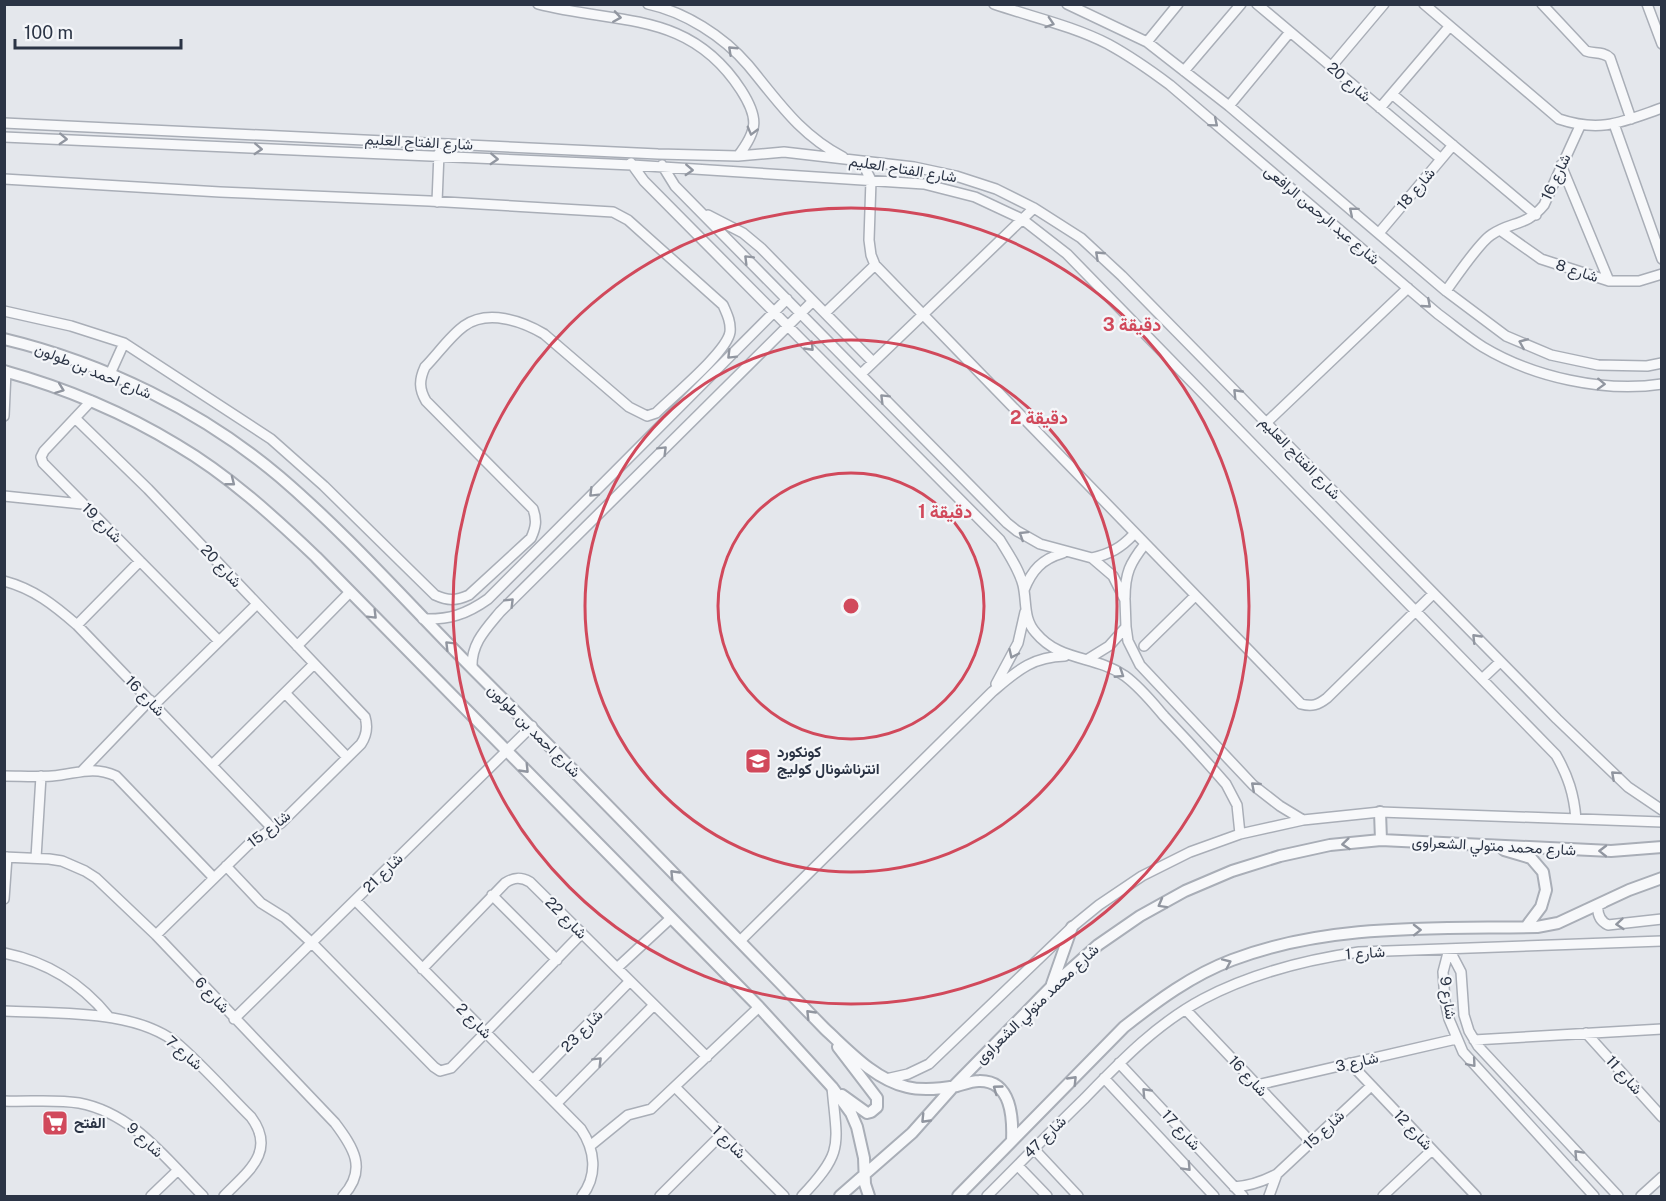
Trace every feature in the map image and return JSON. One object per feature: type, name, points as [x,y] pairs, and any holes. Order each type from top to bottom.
[{"type":"street","points":[[538,4],[645,22],[690,40],[710,54],[728,71],[752,107],[755,119],[750,139],[738,156]]},
{"type":"street","points":[[648,4],[678,14],[704,28],[727,45],[748,65],[765,88],[801,127],[823,146],[850,160]]},
{"type":"street","name":"شارع عبد الرحمن الرافعى","points":[[994,4],[1106,43],[1139,62],[1438,314],[1484,347],[1534,371],[1589,384],[1646,386],[1662,384]]},
{"type":"street","name":"شارع عبد الرحمن الرافعى","points":[[1067,4],[1080,6],[1147,42],[1229,106],[1446,291],[1506,336],[1551,355],[1598,365],[1647,366],[1662,363]]},
{"type":"street","points":[[1147,42],[1178,4]]},
{"type":"street","points":[[1185,71],[1241,4]]},
{"type":"street","name":"شارع 20","points":[[1257,4],[1441,159]]},
{"type":"street","points":[[1331,67],[1384,4]]},
{"type":"street","points":[[1424,4],[1559,119],[1580,126],[1597,127],[1614,124],[1662,108]]},
{"type":"street","points":[[1542,4],[1586,51],[1603,53],[1610,58],[1631,119]]},
{"type":"street","points":[[1647,4],[1662,44]]},
{"type":"street","points":[[1380,108],[1449,27]]},
{"type":"street","points":[[1229,106],[1290,32]]},
{"type":"street","points":[[1182,96],[1195,79]]},
{"type":"street","name":"شارع 20","points":[[1392,94],[1536,215]]},
{"type":"street","name":"شارع الفتاح العليم","points":[[4,123],[658,154],[738,156],[784,152],[914,167],[956,176],[996,189],[1035,207],[1081,238],[1122,276],[1606,767],[1628,787],[1662,810]]},
{"type":"street","points":[[1614,124],[1662,259]]},
{"type":"street","name":"شارع 16","points":[[1446,291],[1489,236],[1527,221],[1536,215],[1544,205],[1580,126]]},
{"type":"street","name":"شارع الفتاح العليم","points":[[4,137],[632,165],[924,184],[975,197],[1022,219],[1067,254],[1556,755],[1567,774],[1574,796],[1576,819]]},
{"type":"street","points":[[437,202],[440,143]]},
{"type":"street","name":"شارع 18","points":[[1379,233],[1453,145]]},
{"type":"street","points":[[629,152],[632,165],[644,181],[1000,540],[1014,563],[1024,590],[1025,612],[1015,650],[992,692]]},
{"type":"street","points":[[658,154],[663,168],[675,186],[1007,523],[1034,541],[1065,552],[1092,558],[1108,555],[1123,546],[1134,534]]},
{"type":"street","points":[[862,162],[871,180],[869,240],[875,266],[1301,704],[1310,706],[1319,704],[1327,698],[1433,594]]},
{"type":"street","points":[[1562,165],[1610,281]]},
{"type":"street","points":[[4,179],[598,210],[621,215],[723,305],[730,319],[730,334],[722,349],[656,413],[647,416],[628,408],[544,334],[530,325],[497,318],[465,325],[425,367],[421,375],[421,391],[426,401],[533,509],[537,519],[536,529],[531,538],[469,595],[458,600],[446,600],[435,595],[324,486],[271,439],[124,343],[71,326],[4,311]]},
{"type":"street","points":[[861,374],[1035,207]]},
{"type":"street","points":[[702,213],[723,222],[752,240],[873,362]]},
{"type":"street","name":"شارع 8","points":[[1500,230],[1541,258],[1610,281],[1639,281],[1662,274]]},
{"type":"street","points":[[825,313],[875,266]]},
{"type":"street","points":[[1266,423],[1408,288]]},
{"type":"street","points":[[423,619],[438,620],[456,616],[473,609],[488,598],[787,299]]},
{"type":"street","points":[[472,669],[472,656],[477,641],[500,612],[813,301]]},
{"type":"street","name":"شارع احمد بن طولون","points":[[4,339],[77,361],[132,384],[184,411],[234,442],[280,477],[340,533],[472,669],[532,726],[825,1029],[869,1068],[905,1087],[926,1090],[953,1087],[981,1080],[995,1085],[1006,1096],[1011,1110],[1012,1142]]},
{"type":"street","points":[[110,374],[124,343]]},
{"type":"street","points":[[4,416],[5,371]]},
{"type":"street","name":"شارع احمد بن طولون","points":[[5,371],[91,400],[178,445],[224,477],[272,515],[759,1007],[832,1088],[851,1113],[857,1127],[869,1197]]},
{"type":"street","name":"شارع 19","points":[[91,400],[44,451],[42,460],[45,466],[219,641]]},
{"type":"street","name":"شارع 20","points":[[75,418],[148,489],[365,717]]},
{"type":"street","points":[[4,496],[82,504]]},
{"type":"street","points":[[1145,544],[1132,560],[1125,580],[1126,627],[1133,653],[1149,675],[1253,785],[1280,806],[1304,819]]},
{"type":"street","points":[[1024,590],[1029,576],[1039,565],[1051,556],[1065,552]]},
{"type":"street","points":[[1092,558],[1113,576],[1125,600]]},
{"type":"street","points":[[77,625],[140,561]]},
{"type":"street","name":"شارع 16","points":[[4,581],[43,597],[77,625],[273,829]]},
{"type":"street","points":[[297,646],[350,592]]},
{"type":"street","points":[[1144,646],[1195,596]]},
{"type":"street","points":[[82,771],[257,604]]},
{"type":"street","points":[[1025,612],[1033,631],[1048,646],[1067,656]]},
{"type":"street","points":[[1088,659],[1109,646],[1126,627]]},
{"type":"street","points":[[740,941],[992,692],[1022,666],[1051,656],[1088,659],[1115,670],[1137,687],[1226,784],[1237,805],[1240,834]]},
{"type":"street","points":[[1482,679],[1500,662]]},
{"type":"street","points":[[212,765],[314,664]]},
{"type":"street","points":[[285,693],[347,758]]},
{"type":"street","name":"شارع 15","points":[[156,935],[253,840],[273,829],[347,758],[364,739],[367,728],[365,717]]},
{"type":"street","name":"شارع 21","points":[[234,1019],[532,726]]},
{"type":"street","points":[[4,776],[62,775],[94,769],[106,771],[116,776],[214,878]]},
{"type":"street","points":[[36,858],[41,776]]},
{"type":"street","points":[[1380,812],[1381,840]]},
{"type":"street","points":[[886,1079],[908,1074],[929,1064],[1099,904],[1142,876],[1190,852],[1240,834],[1304,819],[1380,812],[1662,822]]},
{"type":"street","name":"شارع محمد متولي الشعراوى","points":[[840,1197],[912,1133],[953,1087],[1051,987],[1098,945],[1140,916],[1185,891],[1232,871],[1280,856],[1330,845],[1381,840],[1611,851],[1662,847]]},
{"type":"street","points":[[1487,845],[1531,858],[1543,872],[1546,890],[1541,907],[1526,927]]},
{"type":"street","points":[[4,899],[6,857]]},
{"type":"street","name":"شارع 6","points":[[6,857],[62,861],[85,871],[105,886],[156,935],[335,1123],[348,1140],[357,1165],[355,1178],[344,1197]]},
{"type":"street","points":[[225,867],[261,903],[285,918],[312,943],[437,1069],[444,1071],[451,1068],[582,933]]},
{"type":"street","points":[[1662,878],[1598,905],[1598,915],[1608,924],[1662,919]]},
{"type":"street","name":"شارع 22","points":[[422,969],[510,879],[524,879],[530,882],[707,1057]]},
{"type":"street","points":[[492,895],[557,960]]},
{"type":"street","name":"شارع 2","points":[[355,900],[581,1129],[590,1146]]},
{"type":"street","points":[[958,1197],[1131,1021],[1184,984],[1230,960],[1317,936],[1361,931],[1526,927],[1558,923],[1603,903]]},
{"type":"street","points":[[617,968],[671,918]]},
{"type":"street","points":[[1051,987],[1072,927]]},
{"type":"street","name":"شارع 1","points":[[1104,1078],[1133,1049],[1166,1022],[1238,982],[1277,967],[1359,952],[1662,941]]},
{"type":"street","name":"شارع 9","points":[[1449,949],[1443,972],[1449,1019],[1463,1052],[1594,1197]]},
{"type":"street","name":"شارع 9","points":[[1449,949],[1461,972],[1464,1015],[1468,1031],[1474,1040],[1618,1197]]},
{"type":"street","points":[[4,953],[42,964],[62,974],[96,1001],[109,1017]]},
{"type":"street","name":"شارع 23","points":[[533,1080],[630,981]]},
{"type":"street","points":[[556,1103],[654,1005]]},
{"type":"street","points":[[585,1195],[591,1182],[593,1168],[590,1146],[628,1115],[651,1109],[759,1007]]},
{"type":"street","name":"شارع 16","points":[[1186,1010],[1311,1142]]},
{"type":"street","name":"شارع 7","points":[[4,1011],[109,1017],[132,1021],[178,1044],[257,1126],[261,1136],[262,1147],[259,1158],[224,1197]]},
{"type":"street","points":[[825,1029],[877,1098],[877,1107],[872,1112],[863,1111],[832,1088]]},
{"type":"street","points":[[1474,1040],[1662,1029]]},
{"type":"street","name":"شارع 11","points":[[1586,1033],[1662,1117]]},
{"type":"street","name":"شارع 3","points":[[1257,1085],[1456,1039]]},
{"type":"street","name":"شارع 17","points":[[1119,1063],[1243,1197]]},
{"type":"street","name":"شارع 12","points":[[1350,1063],[1476,1197]]},
{"type":"street","name":"شارع 17","points":[[1104,1078],[1214,1197]]},
{"type":"street","name":"شارع 47","points":[[987,1197],[1104,1078]]},
{"type":"street","name":"شارع 15","points":[[1234,1187],[1256,1184],[1277,1174],[1371,1086]]},
{"type":"street","name":"شارع 1","points":[[675,1087],[783,1197]]},
{"type":"street","points":[[802,1197],[829,1167],[834,1154],[837,1127],[832,1088]]},
{"type":"street","name":"شارع 9","points":[[4,1101],[70,1102],[105,1110],[140,1133],[203,1197]]},
{"type":"street","points":[[660,1197],[722,1134]]},
{"type":"street","points":[[1034,1149],[1078,1197]]},
{"type":"street","points":[[1383,1197],[1432,1150]]},
{"type":"street","points":[[1018,1166],[1047,1197]]},
{"type":"street","points":[[150,1197],[177,1171]]},
{"type":"street","name":"شارع 15","points":[[1269,1197],[1277,1174]]},
{"type":"street","points":[[1641,1197],[1662,1177]]},
{"type":"place","name":"كونكورد انترناشونال كوليج","points":[[758,761]]},
{"type":"place","name":"الفتح","points":[[55,1123]]}]
